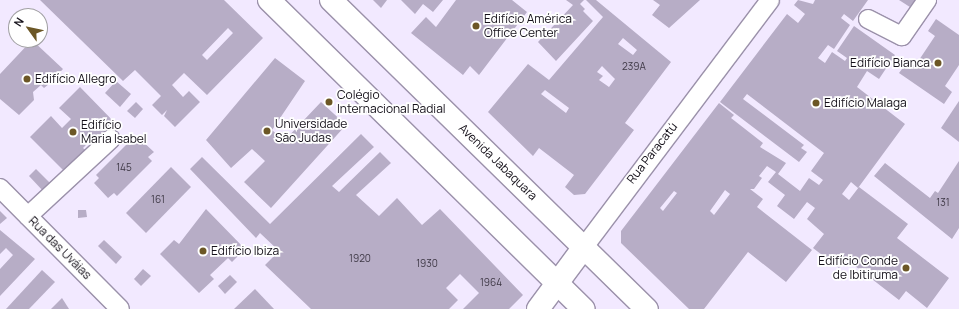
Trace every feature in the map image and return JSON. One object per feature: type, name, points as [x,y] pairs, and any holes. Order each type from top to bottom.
[{"type":"main road","points":[[269,0],[583,309]]},
{"type":"main road","name":"Avenida Jabaquara","points":[[331,0],[647,309]]},
{"type":"main road","name":"Rua Paracatú","points":[[538,309],[559,285],[584,247]]},
{"type":"street","name":"Rua Paracatú","points":[[584,247],[770,0]]},
{"type":"street","points":[[868,19],[902,36],[927,0]]},
{"type":"street","points":[[28,216],[111,139]]},
{"type":"street","name":"Rua das Uváias","points":[[0,188],[120,309]]},
{"type":"building","points":[[40,0],[224,0],[263,38],[207,95],[184,73],[172,85],[183,97],[189,91],[200,102],[175,127],[164,116],[167,110],[162,115],[152,105],[161,96],[135,70],[123,81]],"holes":[[[228,28],[233,33],[207,60],[202,55]]]},
{"type":"building","points":[[373,0],[387,0],[381,8]]},
{"type":"building","points":[[401,0],[443,0],[433,12],[423,4],[415,14]]},
{"type":"building","name":"Edifício América Office Center","points":[[456,0],[512,0],[527,12],[479,75],[470,66],[463,75],[411,33],[426,17],[436,27]]},
{"type":"building","points":[[566,0],[584,0],[580,4],[585,9],[583,11],[593,21],[556,61],[538,42],[573,5]]},
{"type":"building","points":[[586,0],[596,0],[671,62],[625,123],[634,130],[585,194],[574,195],[565,187],[574,175],[539,148],[533,156],[488,112],[528,64],[549,80],[603,17]],"holes":[[[623,38],[637,50],[633,55],[618,44]],[[602,66],[615,79],[609,87],[599,80],[603,76],[597,72]],[[545,90],[569,108],[566,113],[541,94]]]},
{"type":"building","points":[[653,0],[700,0],[669,28],[652,15],[660,5]]},
{"type":"building","points":[[798,0],[813,4],[815,0],[868,0],[853,21],[844,14],[841,18],[850,25],[834,49],[828,45],[818,58],[825,63],[832,52],[845,61],[847,58],[837,51],[854,26],[895,55],[879,79],[867,71],[857,87],[905,124],[858,188],[851,182],[842,194],[849,200],[859,187],[908,224],[897,238],[949,278],[927,308],[906,291],[899,300],[846,259],[839,268],[813,248],[824,234],[807,219],[815,208],[807,202],[794,219],[777,206],[785,195],[768,182],[776,172],[767,166],[759,176],[762,178],[754,189],[750,189],[763,199],[757,207],[812,250],[786,282],[748,252],[704,309],[689,309],[621,243],[621,231],[719,103],[734,115],[731,118],[763,143],[760,147],[786,163],[778,174],[800,191],[809,178],[819,185],[823,180],[811,171],[824,153],[747,94],[743,99],[804,145],[801,148],[807,152],[799,162],[720,102],[787,14],[798,23],[805,14],[794,5]],"holes":[[[725,190],[730,194],[714,215],[710,211]],[[674,191],[677,193],[663,211],[660,208]]]},
{"type":"building","points":[[899,0],[918,0],[913,9]]},
{"type":"building","name":"Edifício Bianca","points":[[936,19],[959,35],[959,65],[945,86],[952,92],[944,104],[899,73],[908,61],[915,66],[935,36],[928,31]]},
{"type":"building","name":"Edifício Allegro","points":[[24,48],[41,48],[63,69],[44,88],[41,85],[33,92],[34,100],[19,115],[0,99],[0,74]]},
{"type":"building","points":[[275,58],[305,81],[272,130],[284,141],[321,102],[346,125],[271,208],[244,182],[265,161],[252,149],[231,168],[206,140]]},
{"type":"building","points":[[116,81],[131,94],[120,107],[105,93]]},
{"type":"building","name":"Edifício Maria Isabel","points":[[80,87],[118,126],[98,147],[91,140],[83,148],[90,154],[69,176],[30,137],[51,116],[62,128],[71,119],[59,108]]},
{"type":"building","points":[[959,101],[959,142],[941,128]]},
{"type":"building","points":[[136,102],[143,109],[135,118],[127,111]]},
{"type":"building","points":[[361,134],[374,147],[332,186],[339,192],[380,152],[391,163],[356,195],[379,216],[397,198],[422,225],[440,209],[523,295],[509,309],[463,309],[479,293],[460,274],[446,288],[458,300],[449,309],[311,309],[265,265],[279,251],[260,233],[256,238],[190,169],[202,157],[270,224]]},
{"type":"building","points":[[140,139],[154,152],[148,157],[152,161],[117,196],[114,193],[108,198],[94,183],[99,178],[96,175],[131,140],[135,144]]},
{"type":"building","points":[[959,161],[959,228],[952,239],[874,176],[885,163],[930,198],[935,191],[938,193]]},
{"type":"building","points":[[171,167],[191,187],[146,233],[126,213]]},
{"type":"building","points":[[36,169],[52,185],[44,192],[29,176]]},
{"type":"building","name":"Edifício Ibiza","points":[[206,209],[245,249],[232,262],[228,258],[210,275],[214,279],[199,293],[160,254],[174,240],[179,244]]},
{"type":"building","points":[[78,210],[86,210],[87,217],[78,218]]},
{"type":"building","points":[[0,211],[7,218],[0,224]]},
{"type":"building","points":[[0,230],[35,259],[0,296],[0,269],[13,255],[6,248],[0,254]]},
{"type":"building","points":[[104,240],[122,257],[116,264],[98,246]]},
{"type":"building","points":[[143,269],[151,276],[141,286],[134,279]]},
{"type":"building","points":[[42,270],[55,282],[29,309],[6,309]]},
{"type":"building","points":[[230,275],[237,282],[225,294],[218,286]]},
{"type":"building","points":[[255,289],[274,309],[234,309]]},
{"type":"building","points":[[62,298],[69,309],[51,309]]},
{"type":"place","name":"Edifício América Office Center","points":[[476,26]]},
{"type":"place","name":"Edifício Bianca","points":[[938,63]]},
{"type":"place","name":"Edifício Allegro","points":[[27,79]]},
{"type":"place","name":"Colégio Internacional Radial","points":[[329,102]]},
{"type":"place","name":"Edifício Malaga","points":[[816,103]]},
{"type":"place","name":"Universidade São Judas","points":[[267,131]]},
{"type":"place","name":"Edifício Maria Isabel","points":[[73,132]]},
{"type":"place","name":"Edifício Ibiza","points":[[203,251]]},
{"type":"place","name":"Edifício Conde de Ibitiruma","points":[[906,268]]}]
